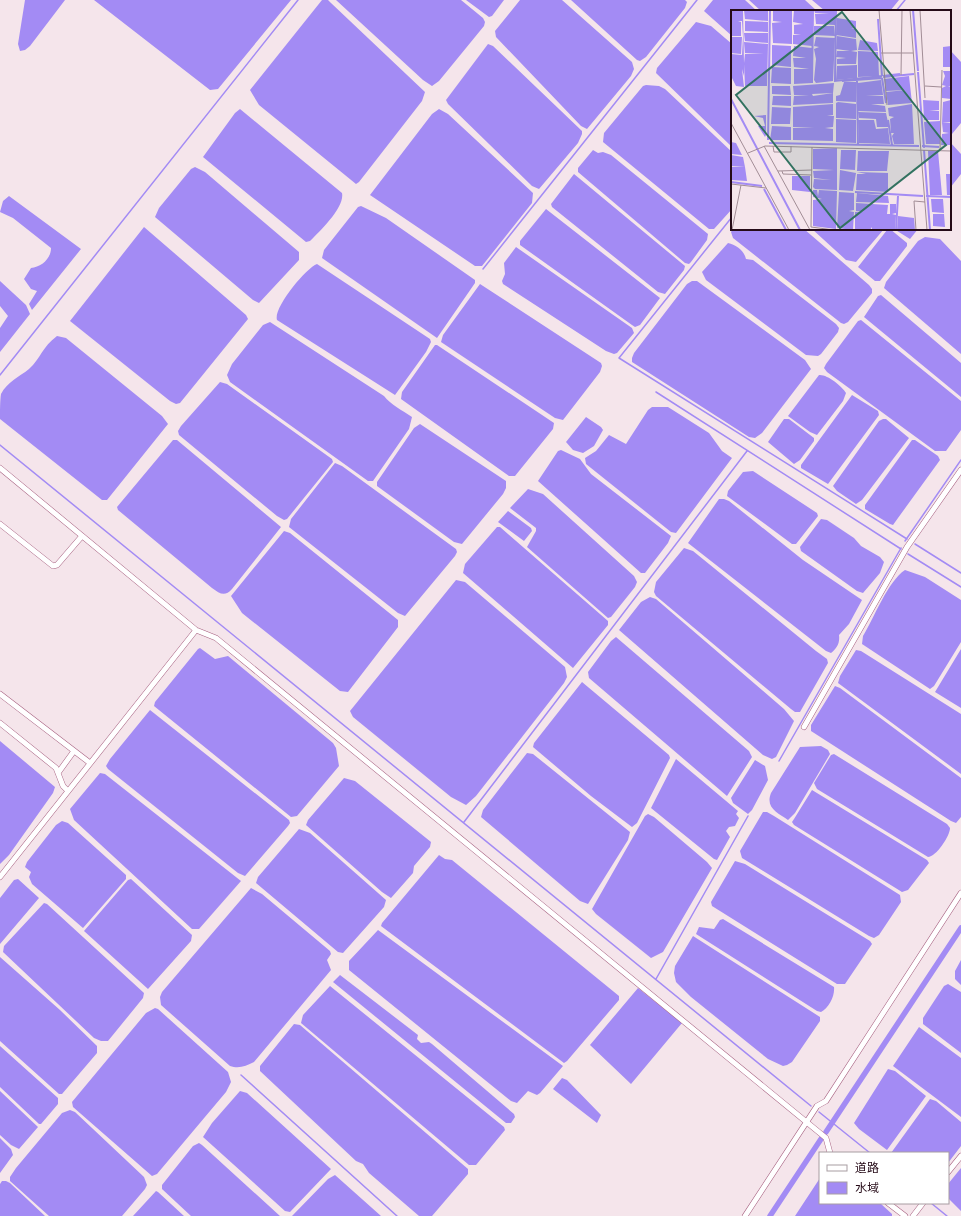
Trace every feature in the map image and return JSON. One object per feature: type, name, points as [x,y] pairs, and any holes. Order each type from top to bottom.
[{"type":"street","points":[[0,468],[196,630],[216,638],[826,1138],[830,1152]]},
{"type":"street","points":[[804,727],[907,547],[961,470]]},
{"type":"street","points":[[0,524],[53,566],[57,565],[82,536]]},
{"type":"street","points":[[0,877],[196,630]]},
{"type":"street","points":[[0,694],[90,764]]},
{"type":"street","points":[[0,723],[56,768],[63,786],[68,791]]},
{"type":"street","points":[[58,773],[74,751]]},
{"type":"street","points":[[745,1216],[817,1106],[826,1101],[961,893]]},
{"type":"street","points":[[949,1171],[961,1156]]},
{"type":"street","points":[[889,1204],[905,1216]]},
{"type":"street","points":[[913,1216],[922,1204]]},
{"type":"water","points":[[25,0],[65,0],[30,46],[25,50],[20,51],[18,44]]},
{"type":"water","points":[[94,0],[291,0],[218,89],[210,90]]},
{"type":"water","points":[[322,0],[328,0],[425,92],[422,101],[356,184],[259,105],[250,90]]},
{"type":"water","points":[[336,0],[461,0],[483,18],[485,22],[484,26],[439,81],[432,86],[423,80]]},
{"type":"water","points":[[466,0],[504,0],[492,16],[489,17]]},
{"type":"water","points":[[520,0],[562,0],[632,62],[634,69],[631,76],[587,129],[581,126],[496,37],[495,31]]},
{"type":"water","points":[[571,0],[685,0],[687,2],[685,8],[646,57],[640,61],[637,60]]},
{"type":"water","points":[[713,0],[745,0],[756,10],[731,10],[731,35],[704,11]]},
{"type":"water","points":[[749,0],[805,0],[816,10],[760,10]]},
{"type":"water","points":[[812,0],[899,0],[891,10],[824,10]]},
{"type":"water","points":[[696,22],[711,26],[731,43],[731,146],[656,73],[657,68]]},
{"type":"water","points":[[488,44],[493,46],[582,131],[578,143],[539,189],[532,186],[448,104],[446,100]]},
{"type":"water","points":[[951,51],[961,62],[961,123],[952,134]]},
{"type":"water","points":[[643,86],[659,86],[665,89],[731,151],[731,210],[714,229],[709,229],[603,142],[604,133]]},
{"type":"water","points":[[240,109],[342,193],[342,199],[336,212],[310,241],[306,242],[203,157],[235,113]]},
{"type":"water","points":[[439,109],[448,114],[533,193],[532,203],[482,266],[475,266],[370,195],[432,114]]},
{"type":"water","points":[[951,143],[961,154],[961,174],[951,187]]},
{"type":"water","points":[[593,150],[598,153],[603,152],[611,155],[708,234],[707,240],[689,264],[685,263],[578,172],[578,168]]},
{"type":"water","points":[[195,167],[205,172],[299,252],[299,260],[259,303],[253,300],[155,217],[159,208],[191,169]]},
{"type":"water","points":[[574,174],[685,266],[684,270],[665,294],[658,292],[552,207],[551,204]]},
{"type":"water","points":[[9,196],[81,249],[32,310],[29,304],[37,291],[31,289],[24,279],[31,268],[45,262],[51,252],[51,248],[13,218],[0,212],[3,201]]},
{"type":"water","points":[[361,206],[386,218],[475,280],[475,283],[437,338],[322,258],[324,250],[358,207]]},
{"type":"water","points":[[546,209],[660,298],[640,325],[635,327],[632,325],[520,245],[520,241]]},
{"type":"water","points":[[144,227],[246,315],[248,319],[180,403],[176,404],[170,401],[70,321]]},
{"type":"water","points":[[732,230],[805,230],[869,285],[872,289],[872,293],[848,322],[844,324],[841,323],[733,238],[731,232]]},
{"type":"water","points":[[813,230],[883,230],[856,262],[846,260]]},
{"type":"water","points":[[887,230],[891,230],[907,243],[907,246],[880,281],[875,281],[858,267]]},
{"type":"water","points":[[896,230],[917,230],[910,239]]},
{"type":"water","points":[[925,237],[940,239],[961,261],[961,354],[884,288],[886,282],[918,241]]},
{"type":"water","points":[[728,243],[739,248],[746,259],[753,260],[836,324],[839,328],[838,332],[821,354],[818,356],[806,355],[706,280],[702,272]]},
{"type":"water","points":[[516,247],[632,328],[634,333],[617,353],[614,354],[606,351],[503,284],[502,281],[505,274],[504,263]]},
{"type":"water","points":[[317,264],[430,339],[431,342],[426,352],[395,395],[277,320],[277,314],[280,307],[291,289],[298,280]]},
{"type":"water","points":[[0,281],[26,305],[30,314],[0,352],[0,328],[8,316],[0,306]]},
{"type":"water","points":[[692,281],[697,281],[805,360],[811,369],[762,433],[755,438],[749,437],[632,362],[634,353],[687,284]]},
{"type":"water","points":[[480,284],[601,363],[602,366],[600,372],[563,420],[555,418],[441,342],[443,335]]},
{"type":"water","points":[[881,295],[961,363],[961,397],[864,317],[878,296]]},
{"type":"water","points":[[861,320],[961,401],[961,430],[946,451],[935,451],[827,372],[824,368],[858,321]]},
{"type":"water","points":[[270,322],[384,396],[393,405],[412,417],[409,429],[373,481],[368,481],[230,382],[227,375],[232,364],[263,325]]},
{"type":"water","points":[[57,336],[66,338],[162,416],[168,424],[107,500],[102,500],[0,419],[1,394],[10,383],[29,369],[48,344]]},
{"type":"water","points":[[435,345],[554,423],[553,429],[515,476],[509,476],[401,399],[402,392]]},
{"type":"water","points":[[819,375],[826,376],[834,381],[846,393],[843,401],[817,435],[810,432],[788,416]]},
{"type":"water","points":[[220,382],[227,384],[332,459],[333,462],[287,519],[284,520],[277,516],[179,435],[178,431],[181,426]]},
{"type":"water","points":[[852,395],[878,411],[879,415],[828,484],[801,468],[801,465]]},
{"type":"water","points":[[652,407],[668,407],[709,433],[722,451],[732,458],[676,533],[671,532],[586,464],[585,458],[596,451],[609,435],[626,444],[648,410]]},
{"type":"water","points":[[586,417],[603,430],[594,446],[583,453],[573,450],[566,442]]},
{"type":"water","points":[[784,419],[789,419],[814,438],[814,441],[800,460],[794,464],[768,442]]},
{"type":"water","points":[[886,419],[909,438],[862,500],[856,504],[837,491],[833,486],[879,421]]},
{"type":"water","points":[[420,424],[506,481],[506,488],[503,494],[462,544],[454,542],[377,486],[377,482],[414,428]]},
{"type":"water","points":[[173,440],[177,440],[281,527],[232,589],[225,594],[222,594],[212,588],[118,510],[117,507]]},
{"type":"water","points":[[912,440],[915,440],[938,456],[940,460],[893,525],[865,509],[865,505]]},
{"type":"water","points":[[561,450],[580,459],[591,474],[671,536],[668,543],[645,573],[641,573],[538,481],[558,451]]},
{"type":"water","points":[[335,463],[342,466],[456,549],[457,552],[455,556],[405,616],[398,613],[289,527],[291,519]]},
{"type":"water","points":[[753,471],[817,513],[818,516],[796,544],[792,544],[727,496],[728,491],[743,472]]},
{"type":"water","points":[[528,489],[543,494],[634,576],[637,582],[635,587],[611,617],[608,618],[527,547],[536,531],[536,528],[510,508]]},
{"type":"water","points":[[719,499],[729,501],[803,560],[862,600],[849,624],[839,635],[838,645],[831,653],[826,651],[688,543]]},
{"type":"water","points":[[508,511],[531,528],[532,531],[524,541],[498,522]]},
{"type":"water","points":[[821,519],[827,520],[854,538],[861,546],[880,557],[884,562],[880,573],[863,593],[857,591],[801,551],[800,547]]},
{"type":"water","points":[[497,527],[500,527],[608,621],[608,625],[573,668],[463,573],[465,564]]},
{"type":"water","points":[[284,531],[290,533],[398,620],[398,627],[348,692],[340,691],[242,613],[231,596]]},
{"type":"water","points":[[684,548],[693,551],[827,659],[828,663],[800,712],[795,712],[791,709],[656,596],[654,592],[656,582]]},
{"type":"water","points":[[905,570],[925,577],[961,600],[961,642],[934,686],[930,689],[862,644],[863,636],[887,591],[899,575]]},
{"type":"water","points":[[456,580],[465,582],[565,667],[567,677],[564,683],[476,796],[466,805],[451,797],[353,717],[350,711]]},
{"type":"water","points":[[650,597],[656,599],[784,709],[794,721],[776,757],[772,759],[763,755],[619,630],[641,602]]},
{"type":"water","points":[[616,637],[749,751],[752,757],[727,796],[589,678],[588,672],[611,641]]},
{"type":"water","points":[[200,648],[215,659],[228,656],[333,743],[336,748],[339,766],[297,816],[291,817],[154,706],[155,702]]},
{"type":"water","points":[[961,649],[961,708],[935,692]]},
{"type":"water","points":[[856,650],[861,651],[961,714],[961,774],[838,683],[840,676]]},
{"type":"water","points":[[582,682],[669,755],[670,758],[637,823],[632,827],[591,796],[533,747],[534,743]]},
{"type":"water","points":[[835,686],[840,688],[961,778],[961,817],[956,823],[811,731],[811,725]]},
{"type":"water","points":[[150,710],[289,820],[290,823],[288,826],[245,876],[238,873],[106,766]]},
{"type":"water","points":[[0,741],[55,787],[53,793],[9,855],[0,864]]},
{"type":"water","points":[[821,746],[828,750],[830,754],[795,813],[788,820],[771,806],[771,793],[800,747]]},
{"type":"water","points":[[527,753],[533,754],[630,832],[628,840],[588,904],[580,901],[481,817],[483,810]]},
{"type":"water","points":[[834,754],[947,824],[950,828],[949,832],[945,841],[935,854],[928,857],[817,789],[814,783],[831,755]]},
{"type":"water","points":[[676,759],[738,811],[736,814],[739,818],[735,826],[729,827],[726,831],[730,837],[717,860],[651,808]]},
{"type":"water","points":[[755,760],[765,766],[768,780],[752,810],[748,814],[733,803],[731,798]]},
{"type":"water","points":[[100,773],[105,774],[241,881],[199,929],[192,929],[74,820],[70,809]]},
{"type":"water","points":[[344,778],[355,781],[431,842],[430,847],[414,866],[413,873],[391,898],[382,892],[306,825],[308,820]]},
{"type":"water","points":[[812,790],[927,860],[929,863],[908,890],[902,892],[794,825],[792,822]]},
{"type":"water","points":[[763,812],[767,812],[774,816],[900,895],[901,902],[879,935],[874,938],[869,936],[742,858],[740,851]]},
{"type":"water","points":[[648,814],[654,817],[707,862],[712,868],[663,952],[651,958],[596,914],[592,909],[645,816]]},
{"type":"water","points":[[62,821],[68,823],[126,875],[126,879],[83,928],[32,884],[29,877],[31,872],[25,867],[27,862],[56,825]]},
{"type":"water","points":[[299,829],[310,833],[386,900],[384,907],[343,953],[338,952],[256,883],[258,877]]},
{"type":"water","points":[[439,855],[445,859],[452,860],[619,996],[619,1000],[564,1063],[381,926]]},
{"type":"water","points":[[735,861],[745,864],[870,941],[872,944],[845,984],[837,984],[712,906],[711,902]]},
{"type":"water","points":[[18,879],[39,898],[0,944],[0,898],[14,880]]},
{"type":"water","points":[[131,879],[192,935],[191,941],[148,989],[84,931],[128,880]]},
{"type":"water","points":[[251,888],[262,894],[330,951],[331,954],[327,960],[331,970],[254,1062],[245,1066],[236,1067],[230,1066],[161,1005],[160,997],[162,992]]},
{"type":"water","points":[[44,903],[47,904],[144,993],[143,998],[108,1041],[101,1041],[94,1038],[3,952],[4,946]]},
{"type":"water","points":[[723,919],[834,987],[832,998],[827,1008],[821,1012],[817,1011],[696,934],[699,927],[714,929],[720,920]]},
{"type":"water","points":[[378,930],[563,1066],[540,1093],[537,1095],[528,1091],[517,1103],[511,1101],[349,970],[349,961]]},
{"type":"water","points":[[693,936],[820,1017],[820,1021],[792,1062],[783,1066],[768,1059],[691,997],[676,982],[674,973],[675,966]]},
{"type":"water","points":[[0,957],[60,1010],[97,1046],[97,1053],[62,1094],[59,1094],[0,1041]]},
{"type":"water","points":[[961,960],[961,985],[955,979],[955,971]]},
{"type":"water","points":[[340,975],[418,1035],[417,1039],[421,1043],[429,1042],[432,1044],[514,1114],[515,1117],[511,1123],[506,1123],[333,982]]},
{"type":"water","points":[[948,984],[961,992],[961,1053],[923,1024],[923,1018],[944,986]]},
{"type":"water","points":[[330,986],[504,1127],[505,1130],[476,1165],[469,1165],[301,1023],[303,1015]]},
{"type":"water","points":[[638,988],[682,1023],[631,1084],[590,1045]]},
{"type":"water","points":[[155,1008],[158,1009],[228,1072],[231,1082],[226,1092],[157,1174],[152,1176],[73,1107],[72,1102],[146,1013]]},
{"type":"water","points":[[294,1024],[300,1025],[468,1169],[468,1174],[432,1216],[419,1216],[369,1173],[363,1164],[356,1161],[260,1071],[260,1066]]},
{"type":"water","points":[[919,1027],[961,1058],[961,1117],[893,1066]]},
{"type":"water","points":[[0,1046],[58,1098],[58,1104],[41,1124],[39,1124],[0,1087]]},
{"type":"water","points":[[888,1069],[895,1071],[926,1096],[887,1150],[859,1129],[854,1123]]},
{"type":"water","points":[[562,1078],[567,1080],[601,1115],[597,1123],[553,1089]]},
{"type":"water","points":[[0,1091],[38,1127],[19,1149],[11,1145],[0,1135]]},
{"type":"water","points":[[240,1091],[247,1093],[331,1169],[290,1212],[285,1211],[203,1137],[212,1123]]},
{"type":"water","points":[[930,1099],[936,1101],[961,1122],[961,1146],[949,1162],[949,1152],[892,1152]]},
{"type":"water","points":[[70,1110],[75,1112],[144,1177],[147,1185],[145,1189],[122,1216],[49,1216],[10,1181],[10,1177],[16,1168],[62,1113]]},
{"type":"water","points":[[0,1138],[11,1149],[13,1155],[0,1173]]},
{"type":"water","points":[[199,1143],[280,1216],[191,1216],[162,1189],[162,1185],[193,1146]]},
{"type":"water","points":[[961,1168],[961,1211],[949,1199],[949,1183]]},
{"type":"water","points":[[335,1175],[381,1216],[292,1216],[328,1179]]},
{"type":"water","points":[[819,1180],[819,1204],[881,1204],[892,1214],[892,1216],[795,1216]]},
{"type":"water","points":[[2,1181],[10,1183],[45,1216],[0,1216],[0,1184]]},
{"type":"water","points":[[156,1191],[158,1192],[184,1216],[133,1216]]},
{"type":"waterway","points":[[0,375],[298,0]]},
{"type":"waterway","points":[[483,269],[697,0]]},
{"type":"waterway","points":[[897,10],[905,0]]},
{"type":"waterway","points":[[731,218],[619,358],[907,539]]},
{"type":"waterway","points":[[656,392],[901,549]]},
{"type":"waterway","points":[[0,445],[811,1106]]},
{"type":"waterway","points":[[464,822],[747,451]]},
{"type":"waterway","points":[[905,541],[961,460]]},
{"type":"waterway","points":[[915,544],[961,573]]},
{"type":"waterway","points":[[779,761],[901,548]]},
{"type":"waterway","points":[[908,554],[961,587]]},
{"type":"waterway","points":[[656,979],[748,816]]},
{"type":"waterway","points":[[826,1132],[961,928]]},
{"type":"waterway","points":[[241,1075],[397,1216]]},
{"type":"waterway","points":[[819,1112],[869,1152]]},
{"type":"waterway","points":[[770,1216],[821,1139]]},
{"type":"waterway","points":[[932,1204],[947,1216]]}]
